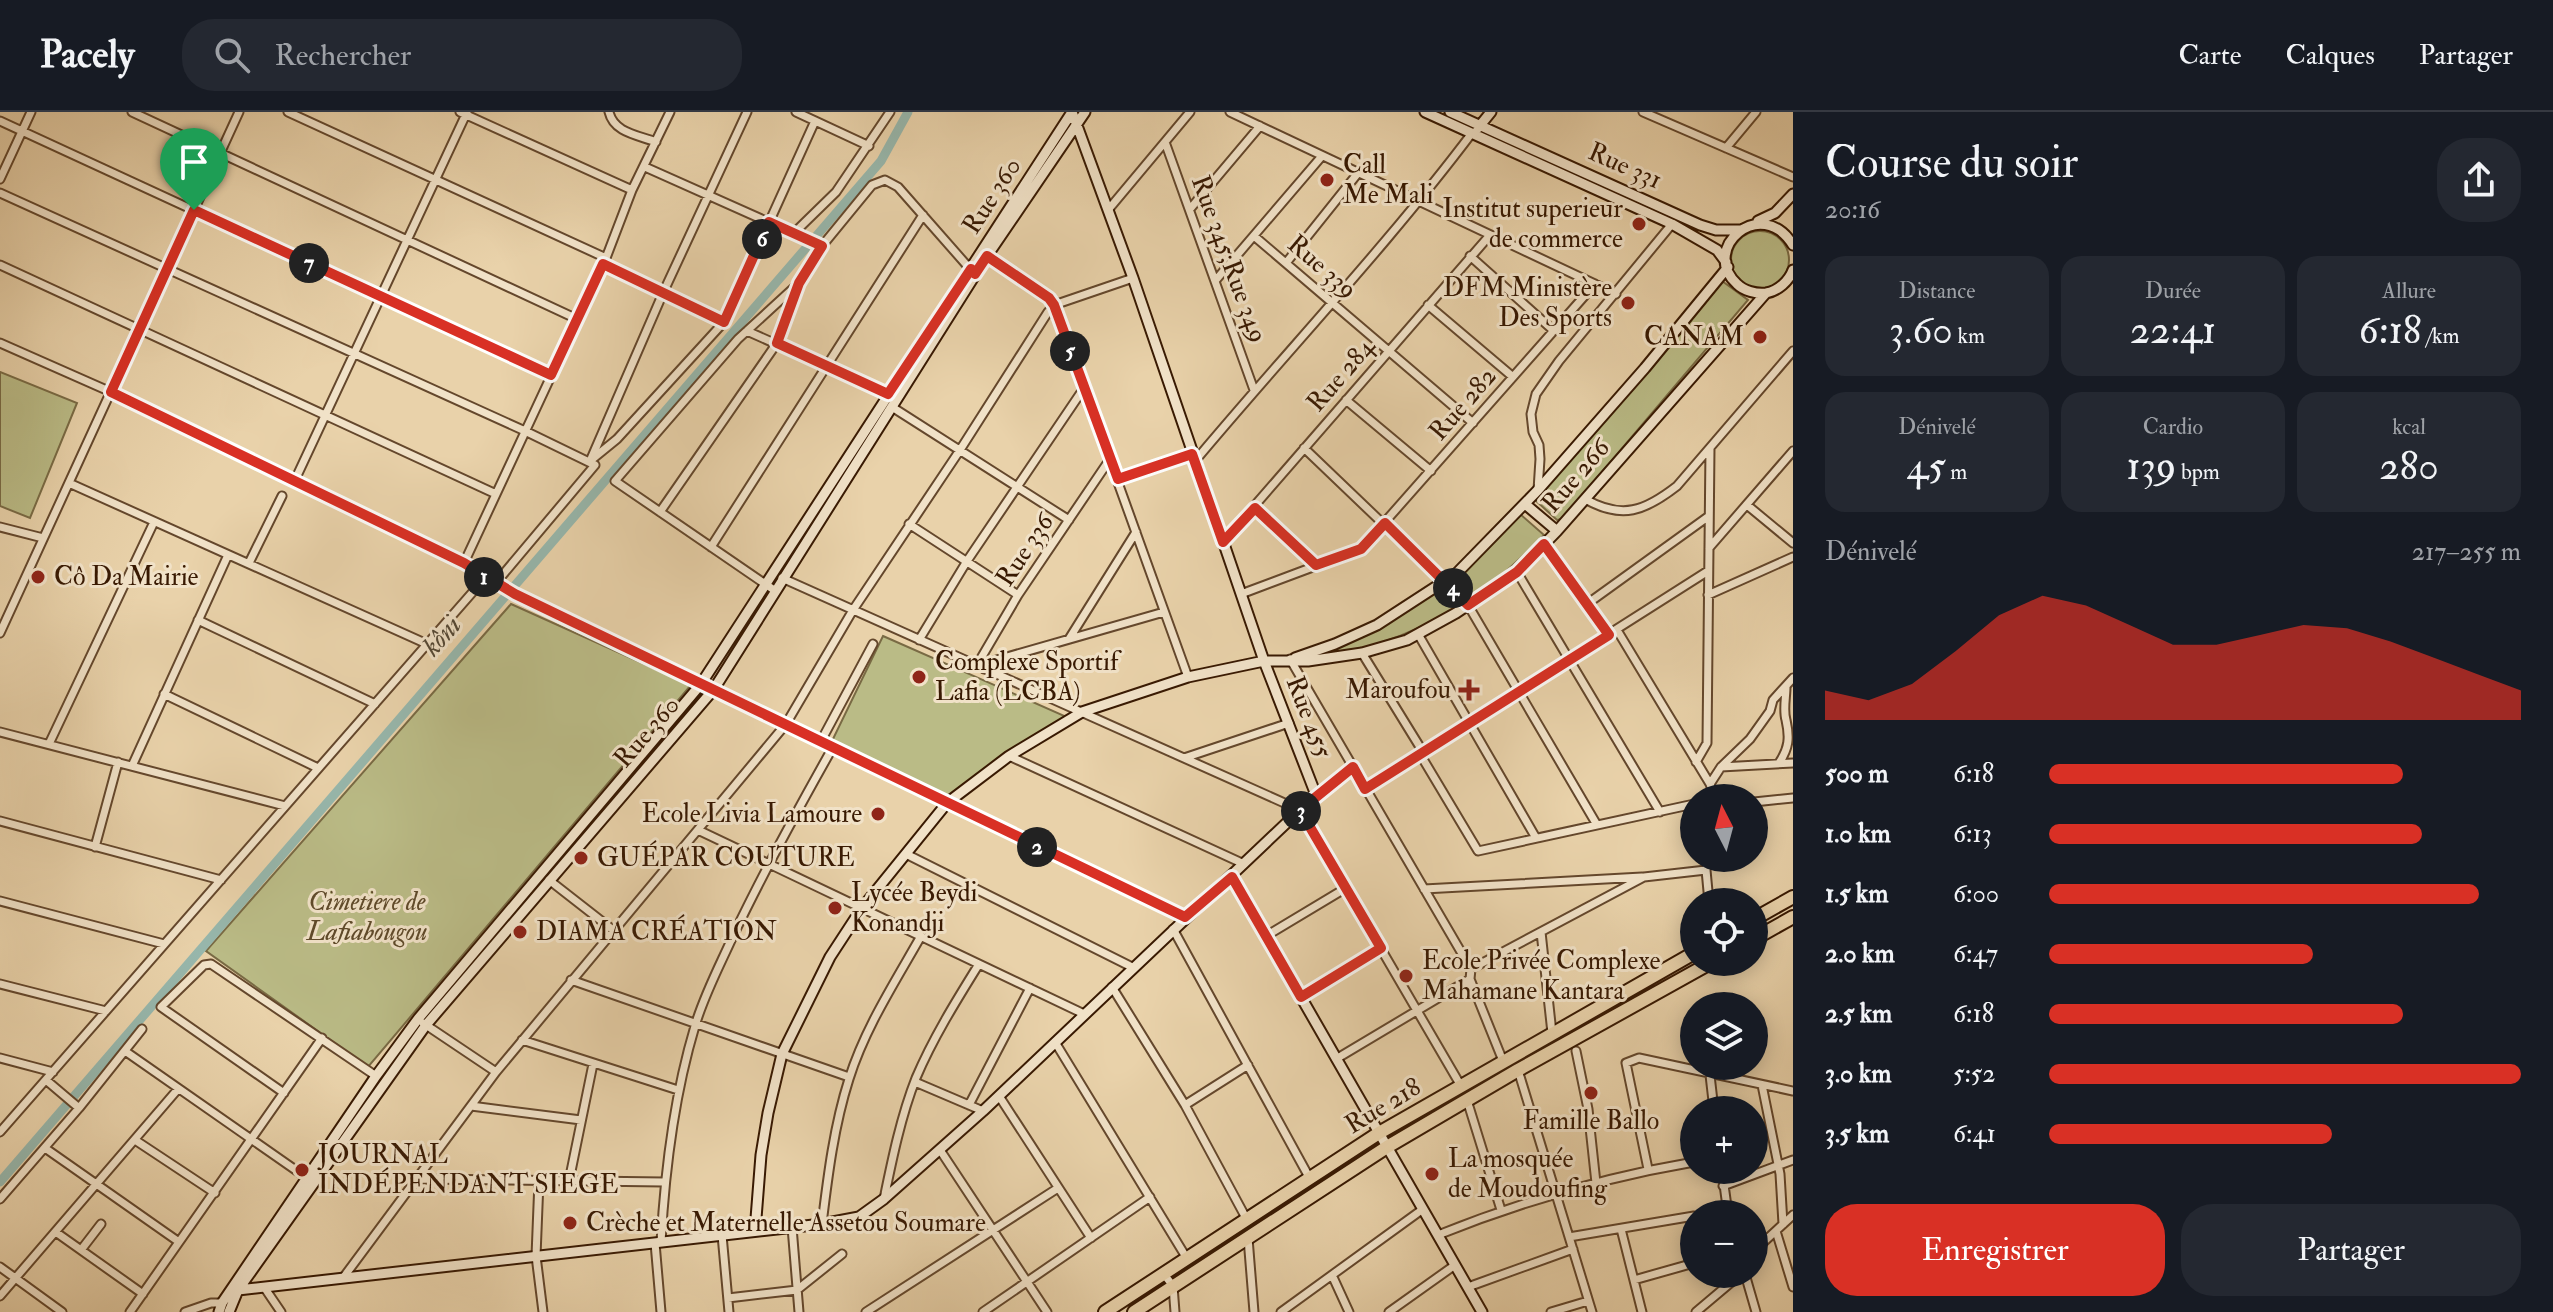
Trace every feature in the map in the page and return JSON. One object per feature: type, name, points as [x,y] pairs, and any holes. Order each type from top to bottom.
[{"type":"highway","points":[[1768,911],[1793,897]]},
{"type":"highway","points":[[1768,931],[1793,917]]},
{"type":"highway","name":"Rue 218","points":[[1105,1312],[1379,1133],[1680,961]]},
{"type":"highway","name":"Rue 218","points":[[1134,1312],[1387,1147],[1687,976]]},
{"type":"street","points":[[0,179],[31,112]]},
{"type":"street","points":[[132,112],[577,319]]},
{"type":"street","points":[[0,633],[239,112]]},
{"type":"street","points":[[288,112],[604,261],[724,322]]},
{"type":"street","points":[[609,112],[611,121],[618,128],[656,142]]},
{"type":"street","points":[[464,563],[670,112]]},
{"type":"street","points":[[590,461],[747,112]]},
{"type":"street","points":[[796,112],[869,146]]},
{"type":"street","points":[[794,233],[836,192],[890,112]]},
{"type":"street","name":"Rue 455","points":[[822,1224],[859,1217],[884,1199],[983,1111],[1316,795],[1264,661],[1133,278],[1072,112]]},
{"type":"street","name":"Rue 360","points":[[220,1308],[422,1022],[714,689],[892,407],[1072,112]]},
{"type":"street","name":"Rue 360","points":[[229,1312],[236,1289],[376,1076],[701,684],[888,394],[1085,112]]},
{"type":"street","points":[[1108,210],[1190,112]]},
{"type":"street","points":[[1230,112],[1616,294]]},
{"type":"street","name":"Rue 331","points":[[1425,112],[1462,118],[1472,133],[1672,224],[1717,250],[1739,286],[1752,292],[1766,293]]},
{"type":"street","name":"Rue 331","points":[[1450,112],[1700,225],[1716,230],[1740,230]]},
{"type":"street","points":[[1118,479],[1194,458],[1420,202],[1491,112]]},
{"type":"street","points":[[1643,112],[1793,177]]},
{"type":"street","points":[[1726,148],[1756,112]]},
{"type":"street","points":[[295,480],[464,113],[632,190]]},
{"type":"street","points":[[0,121],[551,375]]},
{"type":"street","points":[[590,461],[617,439],[724,322],[815,121]]},
{"type":"street","points":[[1190,209],[1260,126]]},
{"type":"street","name":"Rue 345;Rue 349","points":[[1165,142],[1254,390]]},
{"type":"street","points":[[1215,281],[1322,156]]},
{"type":"street","points":[[645,167],[816,243]]},
{"type":"street","points":[[1286,263],[1358,173]]},
{"type":"street","points":[[660,512],[777,343],[816,243],[872,185],[885,180],[898,187],[973,272]]},
{"type":"street","points":[[0,193],[595,465],[495,584]]},
{"type":"street","points":[[1740,230],[1775,213],[1793,194]]},
{"type":"street","points":[[711,547],[923,215]]},
{"type":"street","points":[[1538,490],[1539,445],[1533,432],[1531,414],[1536,394],[1559,361],[1672,224]]},
{"type":"street","points":[[1753,224],[1777,227],[1793,245]]},
{"type":"street","name":"Rue 266","points":[[1290,659],[1335,644],[1377,625],[1446,581],[1525,504],[1645,368],[1727,265],[1729,244],[1740,230]]},
{"type":"street","name":"Rue 284","points":[[1223,542],[1490,235]]},
{"type":"street","name":"Rue 339","points":[[1254,236],[1473,423]]},
{"type":"street","points":[[987,256],[1049,298],[1054,305],[1188,677]]},
{"type":"street","points":[[1470,256],[1554,331]]},
{"type":"street","points":[[0,265],[496,494]]},
{"type":"street","points":[[1780,288],[1793,270]]},
{"type":"street","points":[[343,1278],[496,1072],[786,724],[853,610],[1054,305],[1133,278]]},
{"type":"street","points":[[774,590],[615,481],[747,331],[799,283]]},
{"type":"street","name":"Rue 282","points":[[1316,565],[1361,549],[1595,284]]},
{"type":"street","points":[[1766,293],[1793,286]]},
{"type":"street","name":"Rue 266","points":[[755,1231],[765,1127],[782,1054],[830,957],[862,908],[947,803],[1009,756],[1082,712],[1188,677],[1264,661],[1308,661],[1362,653],[1407,640],[1468,605],[1517,572],[1557,531],[1766,293]]},
{"type":"street","points":[[1428,305],[1513,377]]},
{"type":"street","points":[[747,331],[888,394]]},
{"type":"street","points":[[0,343],[295,480],[464,563],[515,594],[1185,917]]},
{"type":"street","points":[[1585,499],[1604,510],[1638,510],[1654,504],[1677,486],[1793,351]]},
{"type":"street","points":[[919,640],[967,561],[1084,388]]},
{"type":"street","points":[[1346,400],[1431,471]]},
{"type":"street","points":[[892,407],[1069,520]]},
{"type":"street","points":[[1304,448],[1468,605],[1597,825]]},
{"type":"street","points":[[1696,762],[1707,743],[1710,448]]},
{"type":"street","points":[[1709,548],[1791,456]]},
{"type":"street","name":"Rue 336","points":[[980,667],[1018,595],[1110,459]]},
{"type":"street","points":[[69,483],[427,644]]},
{"type":"street","points":[[249,563],[282,496]]},
{"type":"street","points":[[1525,504],[1557,531]]},
{"type":"street","points":[[1747,505],[1793,543]]},
{"type":"street","points":[[1241,594],[1316,565],[1255,508]]},
{"type":"street","points":[[1587,604],[1709,516]]},
{"type":"street","points":[[49,744],[154,522]]},
{"type":"street","points":[[909,524],[1018,595]]},
{"type":"street","points":[[0,527],[43,538]]},
{"type":"street","points":[[1069,640],[1136,532]]},
{"type":"street","points":[[1544,544],[1609,635]]},
{"type":"street","points":[[132,766],[228,555]]},
{"type":"street","points":[[1708,595],[1793,557]]},
{"type":"street","points":[[1365,789],[1708,571]]},
{"type":"street","points":[[1517,572],[1660,812]]},
{"type":"street","points":[[0,1132],[485,578]]},
{"type":"street","points":[[782,578],[1300,810],[1461,1086]]},
{"type":"street","points":[[980,667],[1164,612]]},
{"type":"street","points":[[198,620],[375,704]]},
{"type":"street","points":[[1617,630],[1710,784],[1721,767],[1750,739],[1770,711],[1773,700],[1793,678]]},
{"type":"street","points":[[1418,634],[1536,838]]},
{"type":"street","points":[[821,741],[873,644]]},
{"type":"street","points":[[1362,653],[1478,851],[1680,807]]},
{"type":"street","points":[[1290,659],[1471,969],[1470,979],[1503,1061]]},
{"type":"street","points":[[1779,763],[1788,750],[1786,687]]},
{"type":"street","points":[[164,694],[318,768]]},
{"type":"street","points":[[1184,758],[1289,723]]},
{"type":"street","points":[[0,732],[285,806]]},
{"type":"street","points":[[661,1312],[658,1242],[664,1182],[678,1090],[695,1023],[768,863],[833,747]]},
{"type":"street","points":[[1009,756],[1244,864]]},
{"type":"street","points":[[95,847],[118,762]]},
{"type":"street","points":[[1721,767],[1793,763]]},
{"type":"street","points":[[1316,795],[1353,767]]},
{"type":"street","points":[[1768,801],[1793,798]]},
{"type":"street","points":[[0,821],[221,880]]},
{"type":"street","points":[[698,830],[1084,1014]]},
{"type":"street","points":[[906,854],[1132,967]]},
{"type":"street","points":[[1424,889],[1688,872]]},
{"type":"street","points":[[1232,877],[1482,1312]]},
{"type":"street","points":[[1471,969],[1644,877]]},
{"type":"street","points":[[549,880],[613,930]]},
{"type":"street","points":[[1266,936],[1346,888]]},
{"type":"street","points":[[0,901],[164,944]]},
{"type":"street","points":[[1173,929],[1309,1177]]},
{"type":"street","points":[[1541,932],[1552,1033]]},
{"type":"street","points":[[236,1289],[822,1224],[831,1152],[849,1077],[880,1007],[921,936]]},
{"type":"street","points":[[1301,997],[1381,948]]},
{"type":"street","points":[[284,1093],[161,1007],[207,963],[376,1076]]},
{"type":"street","points":[[884,1199],[915,1082],[936,1036],[979,964]]},
{"type":"street","points":[[1336,1059],[1470,979]]},
{"type":"street","points":[[571,980],[849,1077]]},
{"type":"street","points":[[0,984],[106,1011]]},
{"type":"street","points":[[1112,987],[1185,1105],[1246,1218]]},
{"type":"street","points":[[969,1105],[1030,988]]},
{"type":"street","points":[[422,1022],[496,1072]]},
{"type":"street","points":[[0,1199],[142,1029]]},
{"type":"street","points":[[130,1312],[322,1038]]},
{"type":"street","points":[[522,1040],[678,1090]]},
{"type":"street","points":[[1055,1042],[1186,1257]]},
{"type":"street","points":[[125,1051],[307,1178]]},
{"type":"street","points":[[1576,1051],[1588,1109],[1596,1183]]},
{"type":"street","points":[[0,1058],[53,1072]]},
{"type":"street","points":[[1648,1169],[1626,1063],[1639,1058],[1680,1068]]},
{"type":"street","points":[[569,1181],[593,1064]]},
{"type":"street","points":[[1185,1105],[1248,1065]]},
{"type":"street","points":[[1518,1070],[1592,1312]]},
{"type":"street","points":[[46,1080],[78,1107]]},
{"type":"street","points":[[1736,1080],[1793,1091]]},
{"type":"street","points":[[915,1082],[983,1111]]},
{"type":"street","points":[[1762,1085],[1778,1166],[1783,1224]]},
{"type":"street","points":[[0,1296],[178,1089]]},
{"type":"street","points":[[999,1096],[1091,1238]]},
{"type":"street","points":[[1467,1100],[1501,1210]]},
{"type":"street","points":[[471,1106],[581,1120]]},
{"type":"street","points":[[135,1140],[215,1193]]},
{"type":"street","points":[[45,1148],[179,1242]]},
{"type":"street","points":[[940,1150],[1047,1312]]},
{"type":"street","points":[[1726,1200],[1723,1186],[1793,1160]]},
{"type":"street","points":[[1438,1235],[1501,1210],[1648,1169],[1680,1164]]},
{"type":"street","points":[[418,1179],[664,1182]]},
{"type":"street","points":[[539,1181],[536,1256],[543,1312]]},
{"type":"street","points":[[866,1312],[1058,1188]]},
{"type":"street","points":[[983,1312],[1150,1197]]},
{"type":"street","points":[[1281,1312],[1423,1209]]},
{"type":"street","points":[[1768,1238],[1793,1215]]},
{"type":"street","points":[[1569,1237],[1680,1218]]},
{"type":"street","points":[[81,1250],[101,1224]]},
{"type":"street","points":[[792,1227],[799,1312]]},
{"type":"street","points":[[1621,1229],[1642,1312]]},
{"type":"street","points":[[1776,1231],[1793,1287]]},
{"type":"street","points":[[57,1233],[143,1294]]},
{"type":"street","points":[[722,1235],[729,1312]]},
{"type":"street","points":[[1247,1236],[1254,1312]]},
{"type":"street","points":[[1468,1287],[1573,1249]]},
{"type":"street","points":[[728,1298],[797,1290],[842,1254]]},
{"type":"street","points":[[1389,1312],[1455,1265]]},
{"type":"street","points":[[0,1267],[62,1312]]},
{"type":"street","points":[[1634,1280],[1680,1267]]},
{"type":"street","points":[[1163,1272],[1173,1286],[1175,1312]]},
{"type":"street","points":[[1332,1275],[1349,1312]]},
{"type":"street","points":[[264,1287],[281,1312]]},
{"type":"street","points":[[1696,1312],[1726,1288]]},
{"type":"street","points":[[1748,1288],[1756,1312]]},
{"type":"street","points":[[1553,1312],[1588,1301]]},
{"type":"street","points":[[185,1312],[211,1303],[220,1308]]},
{"type":"green space","points":[[1760,231],[1771,233],[1780,240],[1787,249],[1787,271],[1780,280],[1771,287],[1760,289],[1749,287],[1740,280],[1733,271],[1731,260],[1733,249],[1740,240],[1749,233]]},
{"type":"green space","points":[[1722,281],[1748,300],[1562,519],[1557,520],[1534,499]]},
{"type":"green space","points":[[0,372],[77,403],[30,518],[0,506]]},
{"type":"green space","points":[[1520,514],[1544,535],[1480,592],[1407,633],[1352,651],[1310,655],[1408,609]]},
{"type":"green space","name":"Cimetiere de Lafiabougou","points":[[511,604],[691,685],[368,1067],[206,951]]},
{"type":"green space","name":"Complexe Sportif Lafia (LCBA)","points":[[883,636],[1069,718],[1005,754],[948,797],[832,741]]},
{"type":"waterway","name":"kôni","points":[[0,1182],[881,161],[908,112]]},
{"type":"place","name":"Call Me Mali","points":[[1327,180]]},
{"type":"place","name":"Institut superieur de commerce","points":[[1639,224]]},
{"type":"place","name":"DFM Ministère Des Sports","points":[[1628,303]]},
{"type":"place","name":"CANAM","points":[[1760,337]]},
{"type":"place","name":"Cô Da Mairie","points":[[38,577]]},
{"type":"place","name":"Complexe Sportif Lafia (LCBA)","points":[[919,677]]},
{"type":"place","name":"Maroufou","points":[[1469,690]]},
{"type":"place","name":"Ecole Livia Lamoure","points":[[878,814]]},
{"type":"place","name":"GUÉPAR COUTURE","points":[[581,858]]},
{"type":"place","name":"Lycée Beydi Konandji","points":[[835,908]]},
{"type":"place","name":"DIAMA CRÉATION","points":[[520,932]]},
{"type":"place","name":"Ecole Privée Complexe Mahamane Kantara","points":[[1406,976]]},
{"type":"place","name":"Famille Ballo","points":[[1591,1093]]},
{"type":"place","name":"JOURNAL INDÉPENDANT SIEGE","points":[[302,1170]]},
{"type":"place","name":"La mosquée de Moudoufing","points":[[1432,1174]]},
{"type":"place","name":"Crèche et Maternelle Assetou Soumare","points":[[570,1223]]},
{"type":"route","points":[[194,210],[551,375],[603,264],[724,322],[769,222],[822,246],[799,283],[777,343],[888,394],[971,269],[975,274],[987,256],[1049,298],[1054,305],[1118,479],[1192,454],[1223,542],[1255,508],[1316,565],[1361,549],[1385,523],[1468,605],[1517,572],[1544,544],[1609,635],[1365,789],[1353,767],[1300,810],[1381,948],[1301,997],[1232,877],[1185,917],[515,594],[464,563],[111,392],[194,210]]}]
